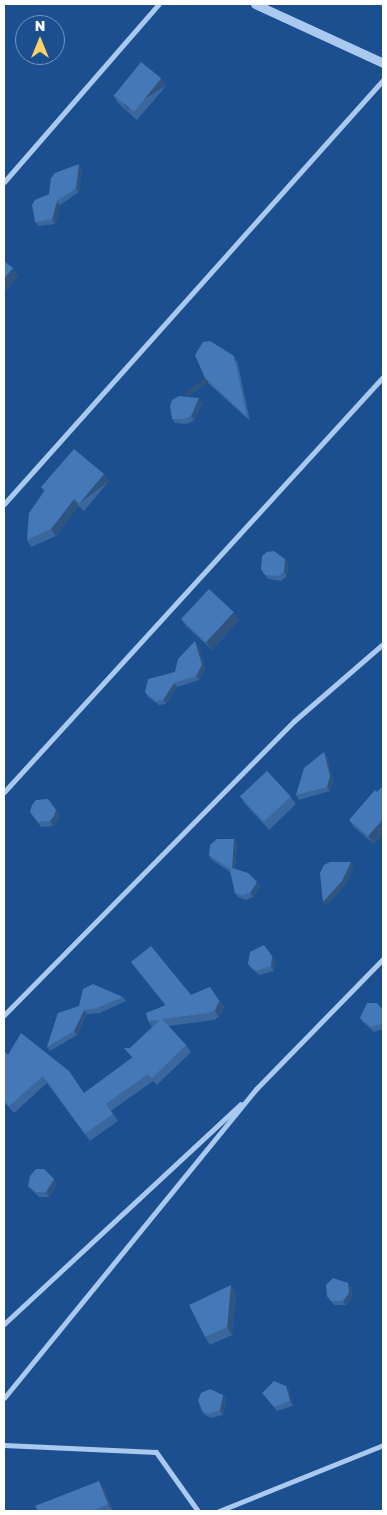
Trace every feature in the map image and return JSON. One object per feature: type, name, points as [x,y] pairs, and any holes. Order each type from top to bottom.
[{"type":"street","points":[[4,182],[159,4]]},
{"type":"street","points":[[255,4],[383,63]]},
{"type":"street","points":[[4,504],[383,80]]},
{"type":"street","points":[[4,792],[383,377]]},
{"type":"street","points":[[4,1015],[294,722],[383,644]]},
{"type":"street","points":[[4,1324],[256,1090],[383,959]]},
{"type":"street","points":[[4,1398],[256,1090]]},
{"type":"street","points":[[4,1445],[156,1452],[198,1511]]},
{"type":"street","points":[[219,1511],[383,1445]]},
{"type":"building","points":[[141,62],[161,78],[134,112],[114,95]]},
{"type":"building","points":[[79,164],[76,188],[57,201],[52,219],[35,222],[32,205],[35,200],[49,194],[51,178],[55,173]]},
{"type":"building","points":[[4,261],[13,268],[4,279]]},
{"type":"building","points":[[210,341],[234,356],[247,417],[205,378],[195,355],[203,342]]},
{"type":"building","points":[[179,396],[199,398],[191,416],[184,419],[172,419],[170,406],[172,400]]},
{"type":"building","points":[[74,449],[104,474],[79,504],[74,499],[51,529],[27,540],[29,513],[45,490],[41,487]]},
{"type":"building","points":[[274,551],[285,559],[284,572],[278,576],[265,575],[261,569],[262,556],[267,552]]},
{"type":"building","points":[[209,589],[234,612],[206,642],[181,619]]},
{"type":"building","points":[[195,641],[202,665],[196,676],[174,683],[163,700],[156,701],[145,692],[148,679],[175,672],[178,659]]},
{"type":"building","points":[[324,752],[330,776],[327,787],[296,795],[304,768]]},
{"type":"building","points":[[267,771],[291,797],[264,822],[240,796]]},
{"type":"building","points":[[383,786],[383,819],[368,836],[349,820],[375,790],[377,792]]},
{"type":"building","points":[[48,799],[56,810],[54,816],[50,821],[38,822],[30,812],[32,805],[36,800]]},
{"type":"building","points":[[217,839],[234,839],[232,868],[248,873],[257,882],[250,893],[243,895],[235,893],[230,869],[209,855],[210,845]]},
{"type":"building","points":[[330,862],[351,862],[342,881],[323,902],[320,873],[324,865]]},
{"type":"building","points":[[264,945],[272,956],[271,966],[256,971],[248,964],[250,952]]},
{"type":"building","points":[[151,946],[191,995],[210,987],[219,1001],[215,1010],[209,1013],[162,1019],[186,1045],[152,1078],[148,1074],[106,1104],[113,1114],[85,1134],[43,1076],[9,1106],[4,1101],[4,1051],[8,1055],[21,1033],[69,1071],[84,1093],[133,1057],[124,1048],[130,1048],[160,1020],[148,1021],[146,1013],[166,1005],[131,962]]},
{"type":"building","points":[[93,984],[123,997],[97,1008],[84,1010],[74,1031],[47,1047],[58,1013],[79,1006],[83,989]]},
{"type":"building","points":[[367,1003],[377,1003],[383,1010],[382,1024],[371,1027],[360,1018]]},
{"type":"building","points":[[36,1169],[44,1169],[54,1179],[46,1192],[36,1192],[28,1186],[30,1176]]},
{"type":"building","points":[[333,1278],[348,1283],[349,1293],[343,1301],[331,1301],[327,1296],[326,1285]]},
{"type":"building","points":[[231,1285],[227,1327],[205,1337],[189,1305]]},
{"type":"building","points":[[274,1381],[286,1386],[290,1401],[274,1407],[262,1393]]},
{"type":"building","points":[[210,1389],[223,1395],[220,1410],[208,1414],[202,1411],[198,1400],[201,1393]]},
{"type":"building","points":[[99,1481],[108,1504],[92,1511],[38,1511],[35,1506]]}]
